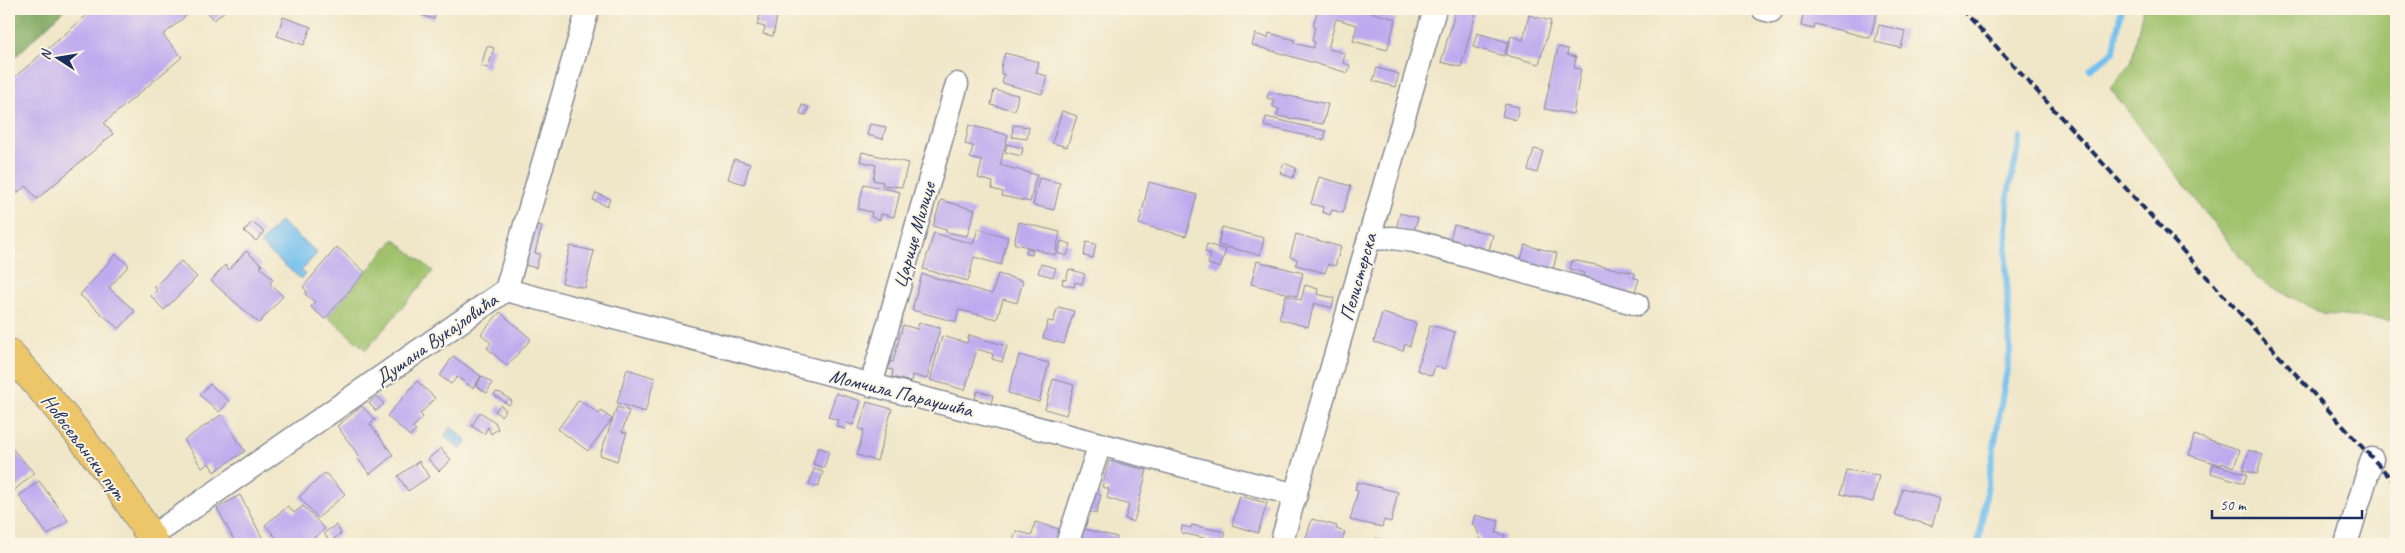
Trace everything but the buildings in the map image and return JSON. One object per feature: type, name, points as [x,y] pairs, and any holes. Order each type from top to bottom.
[{"type":"main road","name":"Новосељански пут","points":[[9,353],[33,380],[101,466],[153,541]]},
{"type":"street","name":"Душана Вукајловића","points":[[153,541],[506,290],[588,9]]},
{"type":"street","name":"Пелистерска","points":[[1281,544],[1435,9]]},
{"type":"street","name":"Царице Милице","points":[[871,385],[956,84]]},
{"type":"street","points":[[1369,239],[1393,238],[1414,240],[1637,304]]},
{"type":"street","name":"Момчила Параушића","points":[[506,290],[1296,495]]},
{"type":"street","points":[[1067,544],[1100,444]]},
{"type":"street","points":[[2346,544],[2372,459]]},
{"type":"green space","points":[[9,9],[65,9],[9,63]]},
{"type":"green space","points":[[2143,9],[2396,9],[2396,321],[2323,314],[2256,278],[2110,88],[2131,63]]},
{"type":"green space","points":[[394,239],[433,271],[366,350],[328,317]]},
{"type":"water","points":[[280,221],[317,253],[301,271],[305,274],[301,279],[260,244]]},
{"type":"water","points":[[451,427],[467,441],[460,450],[444,436]]},
{"type":"waterway","points":[[2090,69],[2114,51],[2121,9]]},
{"type":"waterway","points":[[1978,544],[2010,351],[2006,270],[2008,194],[2021,137]]},
{"type":"railway","points":[[1962,9],[2396,484]]}]
